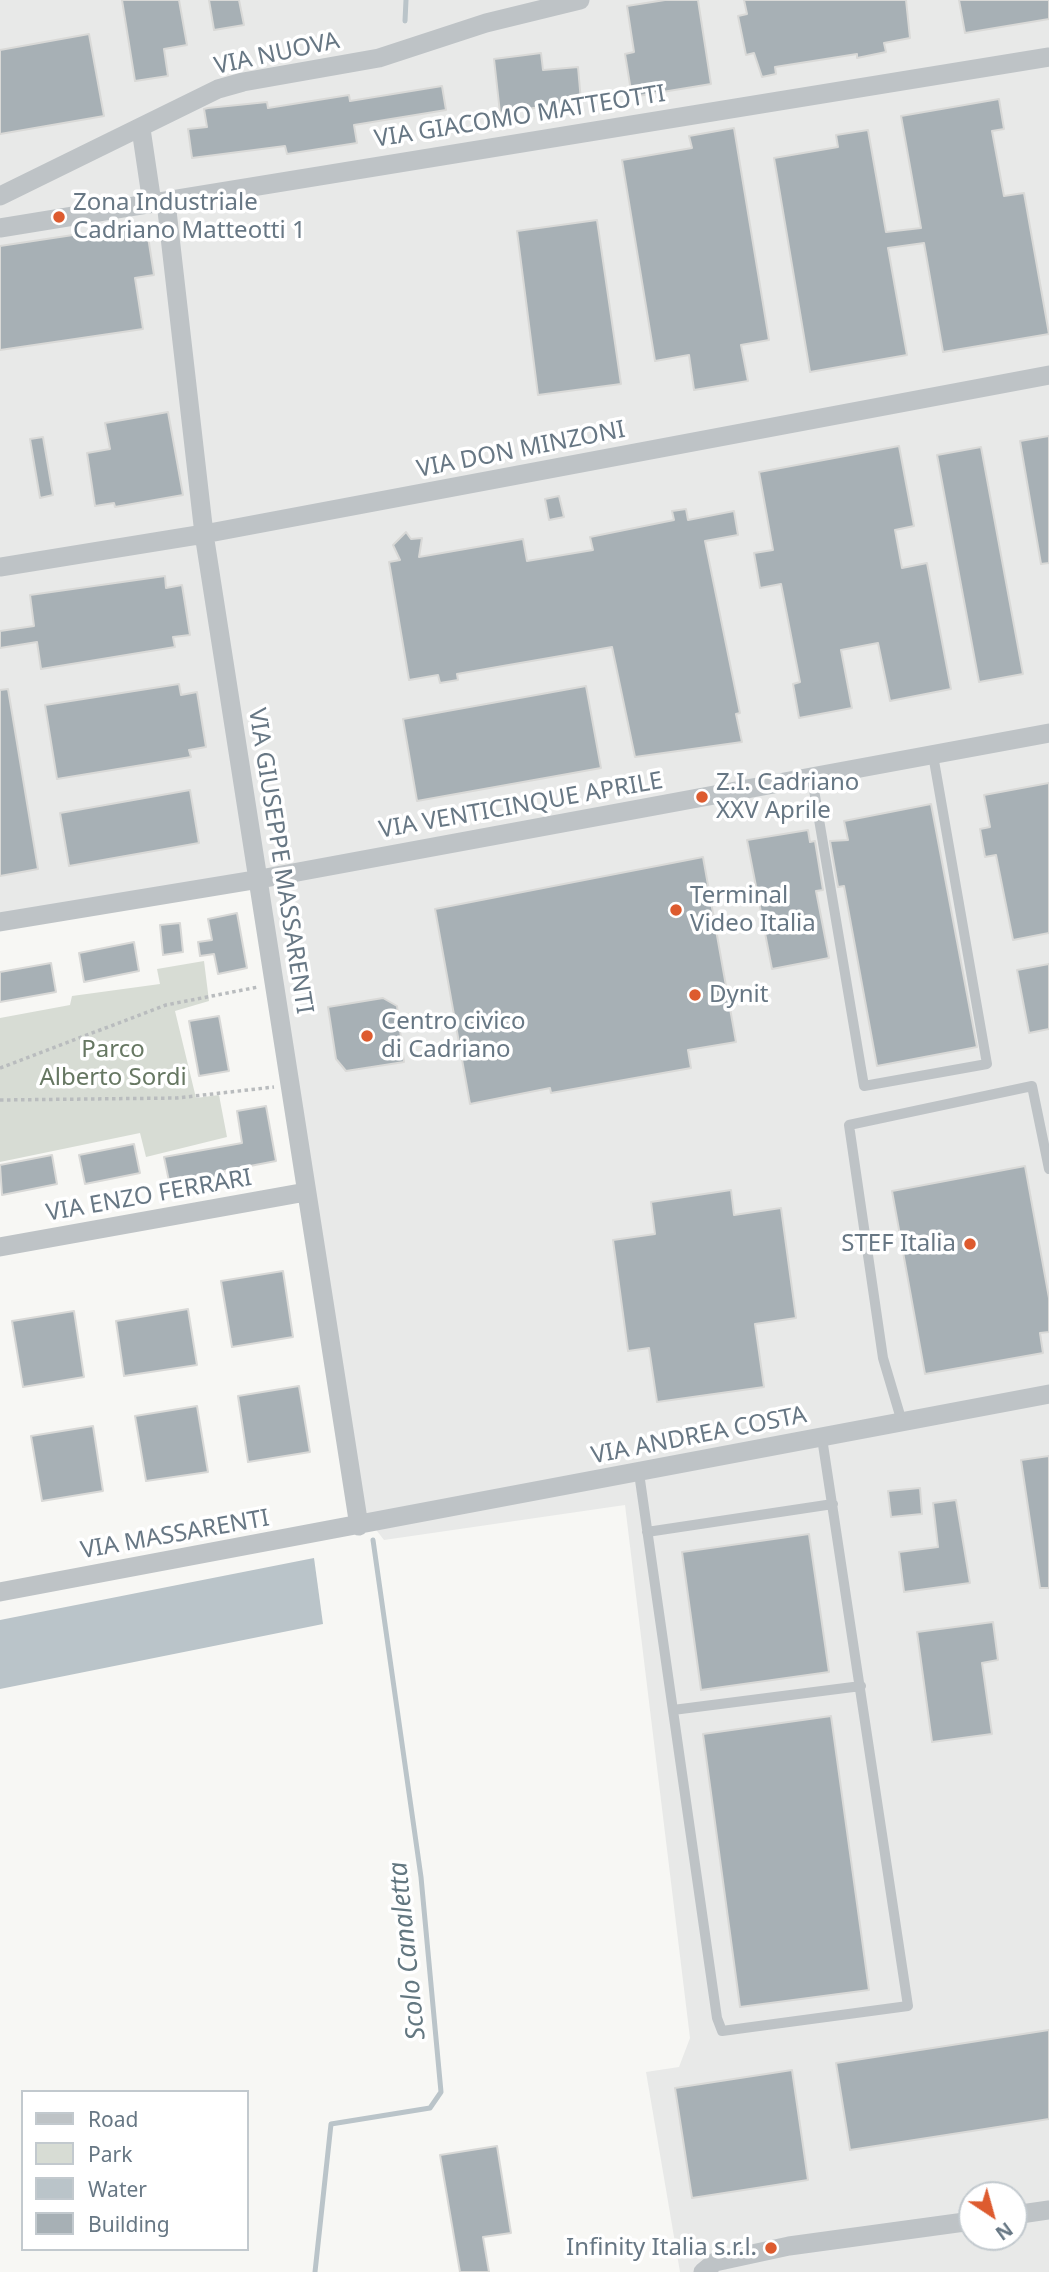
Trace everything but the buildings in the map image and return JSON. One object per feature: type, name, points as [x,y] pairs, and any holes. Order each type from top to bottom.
[{"type":"street","name":"VIA NUOVA","points":[[0,196],[218,89],[243,82],[379,58],[486,23],[580,0]]},
{"type":"street","name":"VIA GIACOMO MATTEOTTI","points":[[0,228],[1049,57]]},
{"type":"street","name":"VIA GIUSEPPE MASSARENTI","points":[[141,129],[159,203],[204,534],[359,1526]]},
{"type":"street","name":"VIA DON MINZONI","points":[[0,567],[204,534],[1049,375]]},
{"type":"street","name":"VIA VENTICINQUE APRILE","points":[[0,922],[260,879],[1049,733]]},
{"type":"street","name":"VIA ENZO FERRARI","points":[[0,1247],[306,1192]]},
{"type":"street","name":"VIA ANDREA COSTA","points":[[359,1526],[1049,1394]]},
{"type":"street","name":"VIA MASSARENTI","points":[[0,1592],[359,1526]]},
{"type":"street","points":[[1028,2213],[1049,2210]]},
{"type":"street","points":[[703,2272],[715,2262],[789,2246],[958,2223]]},
{"type":"lane","points":[[812,778],[864,1086],[987,1064],[933,755]]},
{"type":"lane","points":[[902,1422],[883,1358],[849,1125],[1032,1086],[1049,1169]]},
{"type":"lane","points":[[639,1473],[717,2018],[722,2031],[908,2006],[822,1438]]},
{"type":"lane","points":[[647,1532],[833,1504]]},
{"type":"lane","points":[[673,1710],[861,1686]]},
{"type":"path","points":[[0,1068],[166,1005],[274,984]]},
{"type":"path","points":[[0,1100],[177,1098],[290,1085]]},
{"type":"shaded area","points":[[0,0],[1049,0],[1049,2272],[680,2272],[646,2072],[679,2067],[690,2038],[625,1505],[384,1540],[353,1500],[258,872],[0,927]]},
{"type":"green space","name":"Parco Alberto Sordi","points":[[204,961],[209,1001],[175,1011],[196,1098],[219,1095],[227,1137],[146,1157],[140,1133],[0,1162],[0,1018],[70,1005],[72,996],[160,984],[157,969]]},
{"type":"water","points":[[314,1558],[323,1624],[0,1689],[0,1620]]},
{"type":"waterway","points":[[405,21],[406,0]]},
{"type":"waterway","name":"Scolo Canaletta","points":[[315,2272],[331,2124],[430,2108],[441,2092],[421,1877],[373,1540]]},
{"type":"place","name":"Zona Industriale Cadriano Matteotti 1","points":[[59,217]]},
{"type":"place","name":"Z.I. Cadriano XXV Aprile","points":[[702,797]]},
{"type":"place","name":"Terminal Video Italia","points":[[676,910]]},
{"type":"place","name":"Dynit","points":[[695,995]]},
{"type":"place","name":"Centro civico di Cadriano","points":[[367,1036]]},
{"type":"place","name":"STEF Italia","points":[[970,1244]]},
{"type":"place","name":"Infinity Italia s.r.l.","points":[[771,2248]]}]
